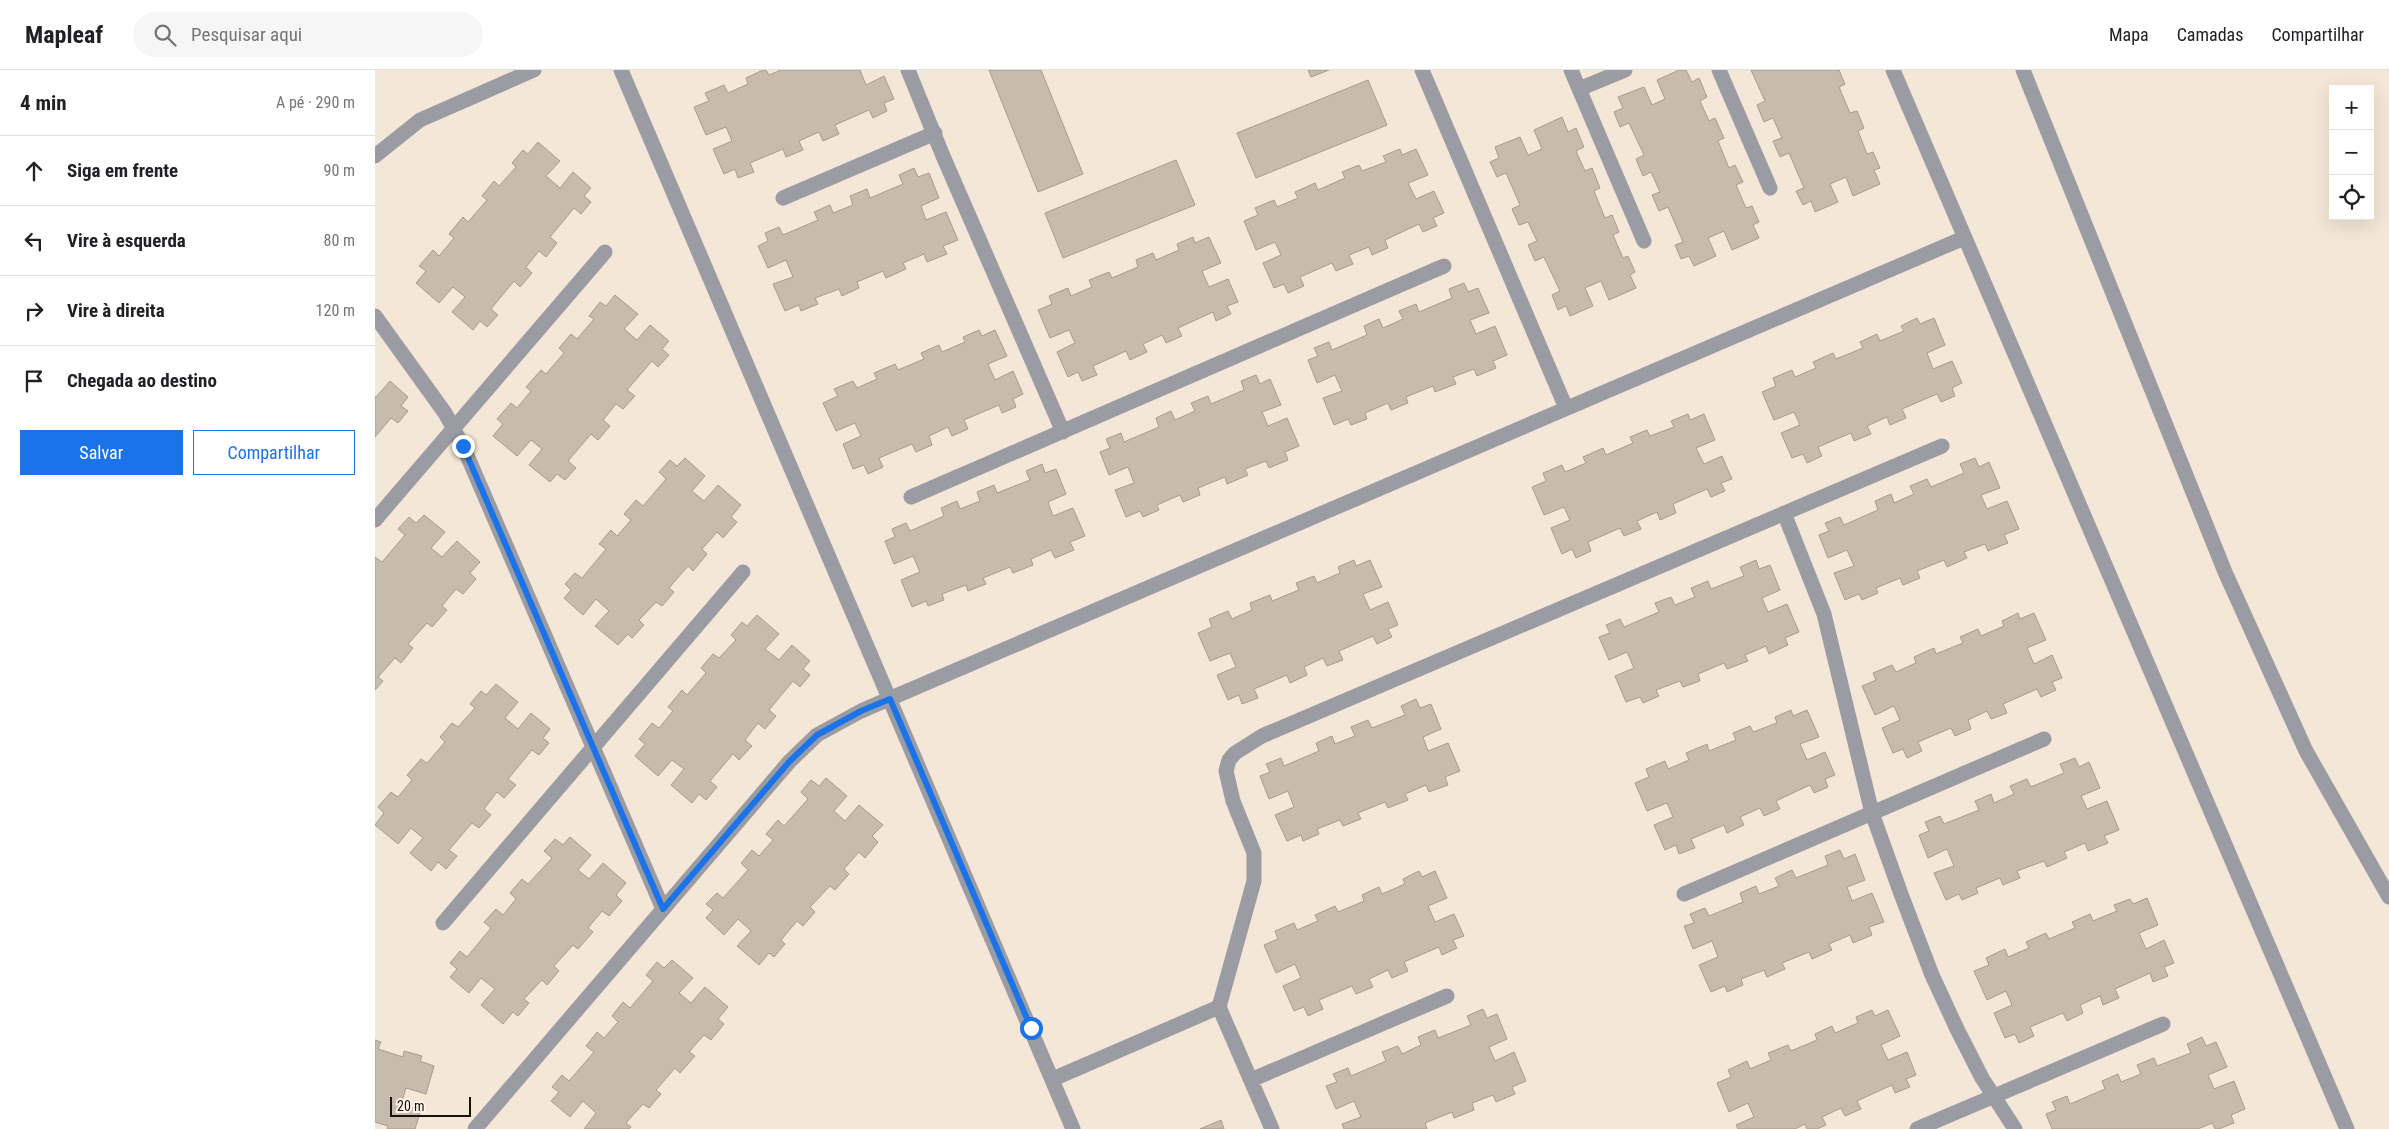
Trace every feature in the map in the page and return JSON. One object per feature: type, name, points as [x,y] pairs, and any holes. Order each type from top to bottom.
[{"type":"street","points":[[375,156],[420,120],[534,70]]},
{"type":"street","points":[[621,70],[1073,1129]]},
{"type":"street","points":[[908,70],[1063,432]]},
{"type":"street","points":[[1422,70],[1566,408]]},
{"type":"street","points":[[1571,70],[1644,240]]},
{"type":"street","points":[[1579,89],[1625,70]]},
{"type":"street","points":[[1719,70],[1770,188]]},
{"type":"street","points":[[1893,70],[2347,1129]]},
{"type":"street","points":[[2023,70],[2225,572],[2306,751],[2389,897]]},
{"type":"street","points":[[783,198],[935,133]]},
{"type":"street","points":[[475,1129],[789,762],[817,735],[855,714],[1964,238]]},
{"type":"street","points":[[375,520],[605,252]]},
{"type":"street","points":[[911,497],[1444,266]]},
{"type":"street","points":[[375,316],[445,413],[463,446],[663,909]]},
{"type":"street","points":[[1272,1129],[1219,1007],[1254,881],[1254,853],[1233,801],[1226,771],[1229,760],[1235,753],[1262,736],[1942,446]]},
{"type":"street","points":[[1784,513],[1824,614],[1872,813],[1932,974],[1982,1078],[2015,1129]]},
{"type":"street","points":[[443,923],[743,572]]},
{"type":"street","points":[[1684,894],[2044,739]]},
{"type":"street","points":[[1251,1080],[1447,996]]},
{"type":"street","points":[[1053,1079],[1219,1007]]},
{"type":"street","points":[[1917,1129],[2163,1024]]},
{"type":"building","points":[[766,70],[769,75],[781,70],[860,70],[866,85],[884,76],[894,99],[884,103],[887,111],[873,118],[869,110],[835,125],[839,134],[823,141],[819,132],[799,141],[803,150],[786,157],[783,149],[750,163],[754,172],[738,178],[735,169],[724,174],[713,149],[732,141],[726,127],[706,135],[694,107],[709,101],[705,93],[724,85],[728,93],[748,84],[746,78]]},
{"type":"building","points":[[989,70],[1041,70],[1083,174],[1038,192]]},
{"type":"building","points":[[1308,70],[1329,70],[1311,77]]},
{"type":"building","points":[[1679,70],[1686,70],[1692,82],[1699,78],[1707,97],[1700,101],[1709,121],[1715,118],[1724,138],[1718,141],[1729,168],[1735,165],[1743,182],[1736,185],[1746,208],[1752,206],[1759,222],[1753,225],[1759,238],[1732,250],[1724,231],[1708,238],[1716,256],[1694,266],[1689,256],[1681,259],[1675,245],[1683,242],[1668,207],[1659,211],[1652,195],[1660,192],[1651,172],[1643,176],[1636,159],[1644,155],[1629,123],[1620,127],[1614,112],[1623,108],[1618,97],[1644,87],[1652,105],[1665,99],[1657,80]]},
{"type":"building","points":[[1751,70],[1839,70],[1845,84],[1839,87],[1850,113],[1857,111],[1864,128],[1858,131],[1867,154],[1873,152],[1880,168],[1874,170],[1880,184],[1853,196],[1846,177],[1830,184],[1838,202],[1815,212],[1811,201],[1803,205],[1796,191],[1804,188],[1789,153],[1780,157],[1773,141],[1782,138],[1773,118],[1764,122],[1757,105],[1765,101]]},
{"type":"building","points":[[1368,80],[1387,125],[1256,178],[1237,133]]},
{"type":"building","points":[[1562,117],[1568,132],[1576,128],[1584,147],[1576,151],[1585,171],[1592,168],[1600,188],[1594,191],[1605,218],[1612,215],[1619,232],[1613,235],[1623,258],[1628,256],[1635,272],[1630,275],[1636,288],[1609,300],[1601,281],[1585,288],[1593,306],[1570,316],[1566,306],[1558,310],[1552,295],[1560,291],[1544,257],[1535,261],[1528,245],[1537,241],[1528,222],[1519,225],[1512,209],[1520,205],[1506,173],[1497,177],[1490,162],[1499,158],[1495,147],[1520,137],[1528,155],[1542,149],[1534,130]]},
{"type":"building","points":[[538,142],[560,161],[546,176],[560,188],[573,172],[591,188],[584,196],[591,202],[581,214],[574,208],[550,237],[557,243],[546,257],[539,251],[526,267],[532,273],[520,287],[514,281],[491,309],[498,315],[487,327],[480,321],[473,330],[452,312],[465,297],[453,287],[439,303],[416,283],[426,271],[419,266],[433,250],[439,256],[454,238],[449,234],[463,217],[468,222],[487,200],[482,196],[494,181],[499,186],[516,167],[512,163],[523,150],[528,154]]},
{"type":"building","points":[[1400,149],[1402,155],[1416,149],[1428,175],[1408,183],[1416,199],[1434,191],[1444,213],[1433,218],[1437,226],[1423,232],[1419,224],[1385,240],[1388,248],[1372,255],[1369,247],[1349,255],[1353,264],[1336,271],[1332,263],[1300,277],[1304,286],[1288,293],[1284,284],[1274,288],[1263,263],[1281,255],[1275,242],[1256,250],[1244,221],[1258,215],[1255,208],[1274,200],[1277,207],[1298,198],[1295,192],[1315,183],[1318,190],[1345,178],[1342,172],[1359,165],[1362,171],[1386,162],[1383,156]]},
{"type":"building","points":[[1176,160],[1195,205],[1063,258],[1045,213]]},
{"type":"building","points":[[914,168],[918,177],[929,173],[939,198],[921,206],[926,220],[946,212],[958,240],[943,246],[947,254],[927,262],[924,254],[903,263],[906,269],[886,278],[883,271],[857,282],[859,288],[842,296],[839,289],[815,298],[818,304],[801,311],[799,305],[785,311],[773,284],[793,277],[786,260],[768,268],[758,246],[768,241],[765,233],[779,227],[783,235],[818,220],[814,212],[830,205],[833,213],[853,205],[850,196],[867,189],[870,198],[903,184],[899,175]]},
{"type":"building","points":[[1193,237],[1195,243],[1209,237],[1221,263],[1202,271],[1209,287],[1228,279],[1238,302],[1227,306],[1231,314],[1216,321],[1213,312],[1178,328],[1182,336],[1166,343],[1162,335],[1143,344],[1147,352],[1130,360],[1126,351],[1093,366],[1097,375],[1082,381],[1078,372],[1068,377],[1057,352],[1075,343],[1069,330],[1050,338],[1038,310],[1052,304],[1049,296],[1068,288],[1071,296],[1092,287],[1089,280],[1109,272],[1112,278],[1138,267],[1136,260],[1153,253],[1156,260],[1179,250],[1177,244]]},
{"type":"building","points":[[1464,283],[1468,292],[1478,288],[1489,313],[1470,320],[1476,334],[1495,326],[1507,355],[1493,361],[1496,368],[1477,376],[1474,369],[1453,377],[1456,384],[1435,392],[1433,386],[1406,397],[1408,403],[1391,410],[1388,403],[1365,413],[1367,419],[1351,425],[1348,419],[1334,425],[1323,398],[1342,391],[1335,375],[1317,383],[1308,360],[1318,356],[1314,348],[1329,342],[1332,350],[1367,335],[1364,326],[1379,319],[1383,328],[1403,319],[1399,311],[1416,304],[1419,312],[1452,298],[1449,289]]},
{"type":"building","points":[[615,295],[638,314],[624,329],[637,340],[650,325],[669,341],[662,349],[669,355],[658,367],[652,361],[627,390],[635,396],[623,409],[616,404],[603,420],[610,426],[598,440],[591,434],[568,461],[576,468],[565,480],[557,474],[550,482],[529,465],[542,449],[531,440],[517,456],[493,436],[503,424],[497,419],[511,403],[517,408],[531,391],[526,387],[541,370],[546,374],[564,353],[559,348],[571,334],[577,339],[594,319],[589,316],[600,302],[606,306]]},
{"type":"building","points":[[1917,318],[1920,324],[1934,318],[1945,345],[1927,353],[1933,369],[1952,361],[1962,383],[1952,388],[1955,396],[1941,402],[1937,394],[1902,409],[1906,418],[1890,425],[1887,417],[1867,426],[1871,434],[1854,441],[1851,433],[1818,447],[1822,456],[1807,463],[1803,454],[1792,458],[1781,433],[1800,425],[1794,412],[1774,420],[1762,392],[1776,386],[1773,378],[1792,370],[1795,377],[1816,368],[1813,362],[1833,353],[1836,359],[1863,348],[1860,342],[1877,334],[1880,341],[1904,331],[1901,326]]},
{"type":"building","points":[[979,330],[982,336],[995,330],[1007,356],[988,364],[995,380],[1013,371],[1023,394],[1013,399],[1016,407],[1002,413],[999,405],[964,420],[968,429],[952,436],[948,427],[929,436],[932,445],[916,452],[912,444],[879,458],[883,467],[868,474],[864,465],[853,469],[843,444],[861,436],[855,423],[836,431],[823,403],[838,396],[834,389],[853,381],[857,388],[877,379],[874,373],[895,364],[898,370],[924,359],[921,353],[939,345],[942,352],[965,342],[963,337]]},
{"type":"building","points":[[1256,375],[1260,384],[1270,379],[1281,405],[1262,412],[1268,426],[1287,418],[1299,446],[1285,452],[1288,460],[1269,468],[1266,461],[1245,469],[1248,475],[1227,484],[1225,477],[1198,488],[1200,495],[1183,502],[1180,495],[1157,505],[1159,510],[1143,517],[1140,511],[1126,517],[1115,490],[1134,483],[1128,467],[1109,475],[1100,452],[1110,448],[1106,439],[1121,433],[1124,442],[1159,427],[1156,418],[1171,411],[1175,420],[1195,411],[1191,403],[1208,396],[1211,404],[1244,390],[1241,381]]},
{"type":"building","points":[[390,381],[408,397],[401,406],[408,411],[398,423],[391,418],[375,437],[375,396]]},
{"type":"building","points":[[1688,414],[1690,420],[1704,414],[1715,440],[1696,448],[1704,464],[1722,456],[1732,479],[1721,483],[1725,491],[1711,497],[1707,489],[1673,504],[1676,513],[1660,520],[1657,512],[1637,521],[1641,529],[1624,536],[1620,528],[1588,542],[1591,551],[1576,558],[1572,549],[1562,554],[1551,528],[1570,520],[1564,507],[1544,515],[1532,487],[1546,481],[1543,473],[1562,465],[1565,472],[1586,463],[1583,457],[1603,448],[1606,455],[1633,443],[1630,437],[1647,430],[1650,436],[1674,427],[1671,421]]},
{"type":"building","points":[[685,458],[705,476],[692,491],[704,501],[718,485],[741,505],[731,517],[737,522],[723,538],[717,532],[702,549],[707,554],[693,571],[688,566],[669,588],[674,592],[662,606],[656,602],[639,620],[644,625],[632,638],[628,634],[618,645],[595,626],[609,611],[596,599],[583,615],[564,598],[571,590],[565,584],[575,573],[582,578],[606,549],[599,544],[611,530],[617,536],[631,520],[624,514],[636,500],[643,506],[666,479],[659,472],[670,460],[677,466]]},
{"type":"building","points":[[1975,458],[1979,467],[1989,462],[2000,488],[1981,495],[1987,509],[2007,501],[2019,529],[2004,535],[2008,543],[1988,551],[1985,544],[1964,552],[1967,558],[1947,567],[1944,560],[1917,571],[1920,578],[1903,585],[1900,578],[1876,588],[1878,593],[1862,600],[1859,594],[1845,600],[1834,573],[1854,566],[1847,550],[1828,558],[1819,535],[1829,531],[1825,523],[1840,517],[1844,525],[1878,510],[1875,501],[1891,494],[1894,503],[1914,494],[1910,486],[1927,479],[1931,487],[1964,473],[1960,464]]},
{"type":"building","points":[[1042,464],[1045,473],[1056,469],[1066,494],[1048,502],[1053,516],[1073,508],[1085,536],[1070,542],[1074,550],[1055,558],[1051,550],[1031,559],[1033,565],[1013,573],[1010,567],[983,578],[986,584],[968,591],[966,585],[942,594],[944,600],[928,606],[926,601],[912,607],[901,580],[920,572],[913,556],[894,564],[885,541],[895,537],[892,529],[906,523],[910,531],[944,516],[941,508],[957,501],[960,509],[980,501],[977,492],[994,485],[997,493],[1030,480],[1026,471]]},
{"type":"building","points":[[424,515],[445,532],[431,548],[442,557],[457,541],[480,562],[470,573],[476,579],[463,594],[456,589],[442,606],[447,610],[432,627],[427,623],[408,644],[413,648],[401,663],[395,658],[378,677],[383,681],[375,690],[375,557],[382,562],[405,535],[398,529],[409,517],[416,523]]},
{"type":"building","points":[[1354,560],[1356,566],[1370,560],[1382,587],[1363,594],[1370,610],[1388,602],[1398,625],[1388,629],[1392,637],[1377,644],[1373,636],[1339,651],[1343,660],[1327,666],[1323,658],[1304,667],[1307,675],[1290,683],[1287,675],[1254,689],[1258,698],[1242,704],[1239,695],[1228,700],[1217,675],[1236,667],[1230,653],[1210,661],[1198,633],[1212,627],[1209,619],[1228,611],[1232,619],[1252,610],[1250,603],[1270,595],[1272,601],[1299,590],[1296,583],[1314,576],[1317,583],[1340,573],[1338,567]]},
{"type":"building","points":[[1756,560],[1759,569],[1770,565],[1780,590],[1762,598],[1768,612],[1787,604],[1799,632],[1785,638],[1788,645],[1769,654],[1766,646],[1745,655],[1748,661],[1727,669],[1724,663],[1698,674],[1700,681],[1683,687],[1680,681],[1656,690],[1659,696],[1643,703],[1640,697],[1626,702],[1615,676],[1634,668],[1627,652],[1609,660],[1599,637],[1610,633],[1606,625],[1620,619],[1624,627],[1659,612],[1655,603],[1671,597],[1675,605],[1695,597],[1691,588],[1708,581],[1711,589],[1744,576],[1740,567]]},
{"type":"building","points":[[2018,613],[2020,619],[2034,613],[2046,640],[2027,648],[2034,664],[2052,655],[2062,678],[2052,682],[2056,690],[2041,697],[2037,689],[2003,704],[2007,713],[1991,719],[1987,711],[1968,720],[1971,729],[1955,736],[1951,728],[1918,742],[1922,751],[1907,758],[1903,749],[1893,753],[1882,728],[1900,720],[1894,706],[1875,715],[1862,686],[1876,680],[1873,673],[1892,665],[1896,672],[1916,663],[1914,657],[1934,648],[1936,654],[1963,643],[1960,637],[1978,629],[1981,636],[2004,626],[2002,621]]},
{"type":"building","points":[[757,615],[779,634],[765,649],[779,660],[792,645],[810,661],[803,669],[810,675],[800,687],[793,681],[769,710],[776,716],[765,729],[758,723],[745,740],[752,746],[739,760],[733,754],[710,781],[717,787],[706,800],[699,794],[692,803],[671,785],[684,769],[672,760],[658,776],[635,756],[645,744],[639,739],[652,723],[659,728],[673,711],[668,707],[682,690],[687,695],[706,673],[701,668],[713,654],[719,658],[736,640],[731,635],[742,622],[747,626]]},
{"type":"building","points":[[496,684],[518,702],[505,718],[518,729],[531,713],[550,729],[543,738],[549,743],[539,755],[532,750],[508,779],[516,785],[504,798],[497,792],[484,809],[491,815],[479,828],[472,823],[449,850],[457,856],[446,869],[438,862],[431,871],[410,853],[423,838],[411,828],[398,844],[375,825],[384,813],[378,807],[391,792],[398,797],[412,780],[407,775],[421,759],[427,763],[445,742],[440,737],[452,723],[458,727],[475,708],[470,704],[481,691],[486,695]]},
{"type":"building","points":[[1416,699],[1420,708],[1431,704],[1441,729],[1423,737],[1428,751],[1448,743],[1460,771],[1445,777],[1448,785],[1429,792],[1426,785],[1405,794],[1408,800],[1388,808],[1385,802],[1358,813],[1361,819],[1343,826],[1340,820],[1317,829],[1319,834],[1303,841],[1301,835],[1287,841],[1275,815],[1294,807],[1288,791],[1269,799],[1260,776],[1270,772],[1266,764],[1281,758],[1284,766],[1319,751],[1316,743],[1332,736],[1335,744],[1355,736],[1351,727],[1368,720],[1372,728],[1405,715],[1401,706]]},
{"type":"building","points":[[1791,710],[1793,716],[1807,710],[1819,737],[1800,744],[1807,760],[1825,752],[1835,775],[1825,779],[1828,787],[1814,793],[1810,785],[1776,801],[1780,809],[1764,816],[1760,808],[1740,817],[1744,825],[1727,833],[1724,825],[1691,839],[1695,848],[1679,854],[1676,845],[1665,850],[1654,825],[1673,817],[1667,803],[1647,811],[1635,783],[1649,777],[1646,769],[1665,761],[1668,769],[1689,760],[1686,753],[1707,744],[1709,751],[1736,740],[1733,733],[1750,726],[1753,732],[1777,723],[1775,717]]},
{"type":"building","points":[[2075,758],[2079,767],[2089,762],[2100,788],[2081,796],[2087,809],[2107,801],[2119,830],[2104,836],[2108,843],[2088,851],[2085,843],[2064,852],[2067,858],[2047,867],[2044,861],[2017,871],[2020,878],[2003,885],[2000,878],[1976,888],[1978,893],[1962,900],[1959,894],[1946,900],[1934,873],[1954,866],[1947,849],[1928,858],[1919,835],[1929,831],[1925,822],[1940,816],[1944,824],[1979,810],[1975,801],[1991,794],[1994,803],[2014,794],[2010,786],[2027,779],[2031,787],[2064,773],[2060,764]]},
{"type":"building","points":[[826,778],[847,796],[834,811],[845,821],[859,805],[883,825],[872,836],[878,842],[865,858],[859,852],[844,869],[849,874],[835,890],[830,886],[810,907],[815,912],[803,926],[797,921],[781,940],[785,944],[774,957],[769,953],[759,965],[737,946],[751,931],[738,919],[724,935],[706,918],[713,910],[706,904],[717,893],[723,898],[748,870],[741,863],[752,850],[759,856],[773,840],[766,834],[778,820],[784,826],[808,799],[801,792],[811,780],[819,786]]},
{"type":"building","points":[[570,837],[591,855],[578,870],[589,879],[603,863],[626,883],[616,895],[622,901],[609,916],[602,911],[588,928],[593,932],[578,949],[573,945],[554,966],[559,971],[547,985],[542,980],[524,999],[529,1003],[518,1016],[513,1012],[503,1024],[481,1005],[495,989],[481,978],[469,993],[450,977],[457,969],[450,963],[460,951],[467,957],[491,928],[484,922],[496,909],[503,915],[516,899],[510,893],[522,879],[528,884],[552,858],[544,851],[555,839],[563,845]]},
{"type":"building","points":[[1840,850],[1844,859],[1855,854],[1865,880],[1847,887],[1852,901],[1872,893],[1884,922],[1869,927],[1872,935],[1853,943],[1850,935],[1829,944],[1832,950],[1812,959],[1809,952],[1782,963],[1785,969],[1767,977],[1764,970],[1741,979],[1743,985],[1727,992],[1725,986],[1711,992],[1699,965],[1718,957],[1712,941],[1693,949],[1684,926],[1694,923],[1690,914],[1705,908],[1709,916],[1743,902],[1740,893],[1756,886],[1759,894],[1779,886],[1775,878],[1792,870],[1796,878],[1828,865],[1825,856]]},
{"type":"building","points":[[1419,871],[1422,877],[1435,871],[1447,898],[1428,906],[1435,922],[1454,914],[1464,936],[1453,940],[1457,948],[1442,955],[1439,947],[1404,962],[1408,971],[1392,978],[1388,970],[1369,979],[1373,987],[1356,994],[1352,986],[1319,1000],[1323,1009],[1308,1016],[1304,1007],[1294,1011],[1283,986],[1301,978],[1295,964],[1276,973],[1264,945],[1278,939],[1275,931],[1294,923],[1297,930],[1318,921],[1315,915],[1335,906],[1338,912],[1364,901],[1362,895],[1379,887],[1382,894],[1405,884],[1403,879]]},
{"type":"building","points":[[2147,898],[2158,925],[2139,933],[2146,949],[2164,940],[2174,963],[2164,967],[2168,976],[2153,982],[2150,973],[2115,989],[2119,998],[2103,1005],[2100,996],[2080,1005],[2083,1013],[2067,1021],[2063,1013],[2030,1027],[2034,1036],[2019,1043],[2015,1034],[2005,1038],[1994,1013],[2012,1005],[2006,991],[1987,1000],[1974,971],[1989,965],[1986,958],[2005,949],[2008,957],[2029,948],[2026,942],[2046,933],[2049,939],[2075,928],[2072,922],[2090,914],[2093,921],[2117,911],[2114,905],[2130,899],[2133,904]]},
{"type":"building","points":[[672,960],[693,978],[679,993],[691,1003],[705,987],[728,1007],[718,1019],[724,1024],[711,1040],[704,1035],[689,1052],[695,1056],[680,1073],[675,1068],[656,1090],[661,1094],[649,1108],[643,1104],[626,1123],[631,1127],[629,1129],[584,1129],[596,1113],[583,1101],[570,1117],[551,1101],[559,1092],[552,1087],[562,1075],[569,1081],[594,1052],[586,1046],[597,1032],[604,1038],[618,1022],[612,1016],[623,1002],[630,1008],[653,981],[646,975],[657,962],[664,968]]},
{"type":"building","points":[[1483,1009],[1487,1018],[1497,1014],[1507,1039],[1489,1047],[1495,1061],[1514,1052],[1526,1081],[1512,1087],[1515,1094],[1496,1102],[1493,1095],[1472,1103],[1474,1110],[1454,1118],[1452,1112],[1425,1123],[1427,1129],[1344,1129],[1342,1124],[1361,1117],[1354,1101],[1336,1109],[1326,1086],[1337,1082],[1333,1074],[1348,1068],[1351,1076],[1386,1061],[1382,1052],[1398,1046],[1402,1054],[1421,1045],[1418,1037],[1435,1030],[1438,1038],[1471,1025],[1467,1016]]},
{"type":"building","points":[[1872,1010],[1875,1016],[1888,1010],[1900,1036],[1881,1045],[1888,1060],[1907,1052],[1916,1075],[1906,1079],[1910,1087],[1895,1093],[1892,1085],[1857,1101],[1861,1109],[1845,1116],[1841,1108],[1822,1117],[1826,1125],[1817,1129],[1807,1129],[1805,1124],[1795,1129],[1738,1129],[1736,1125],[1754,1117],[1748,1103],[1729,1112],[1717,1083],[1731,1077],[1728,1070],[1747,1061],[1750,1069],[1771,1060],[1768,1053],[1788,1045],[1791,1051],[1817,1040],[1815,1034],[1832,1026],[1835,1033],[1858,1023],[1856,1017]]},
{"type":"building","points":[[2202,1037],[2206,1046],[2216,1042],[2227,1067],[2208,1075],[2214,1089],[2234,1081],[2245,1109],[2231,1115],[2234,1123],[2219,1129],[2215,1129],[2212,1123],[2198,1129],[2052,1129],[2046,1114],[2056,1110],[2052,1102],[2067,1096],[2070,1104],[2105,1089],[2102,1081],[2118,1074],[2121,1082],[2141,1074],[2137,1065],[2154,1058],[2157,1066],[2191,1053],[2187,1044]]},
{"type":"building","points":[[375,1040],[381,1042],[378,1049],[403,1057],[404,1051],[422,1056],[420,1061],[434,1066],[426,1094],[406,1088],[401,1104],[421,1110],[415,1129],[387,1129],[388,1126],[375,1122]]},
{"type":"building","points":[[1221,1120],[1224,1129],[1200,1129]]},
{"type":"route","points":[[463,446],[663,909],[789,762],[817,735],[861,711],[890,699],[1031,1028]]}]
